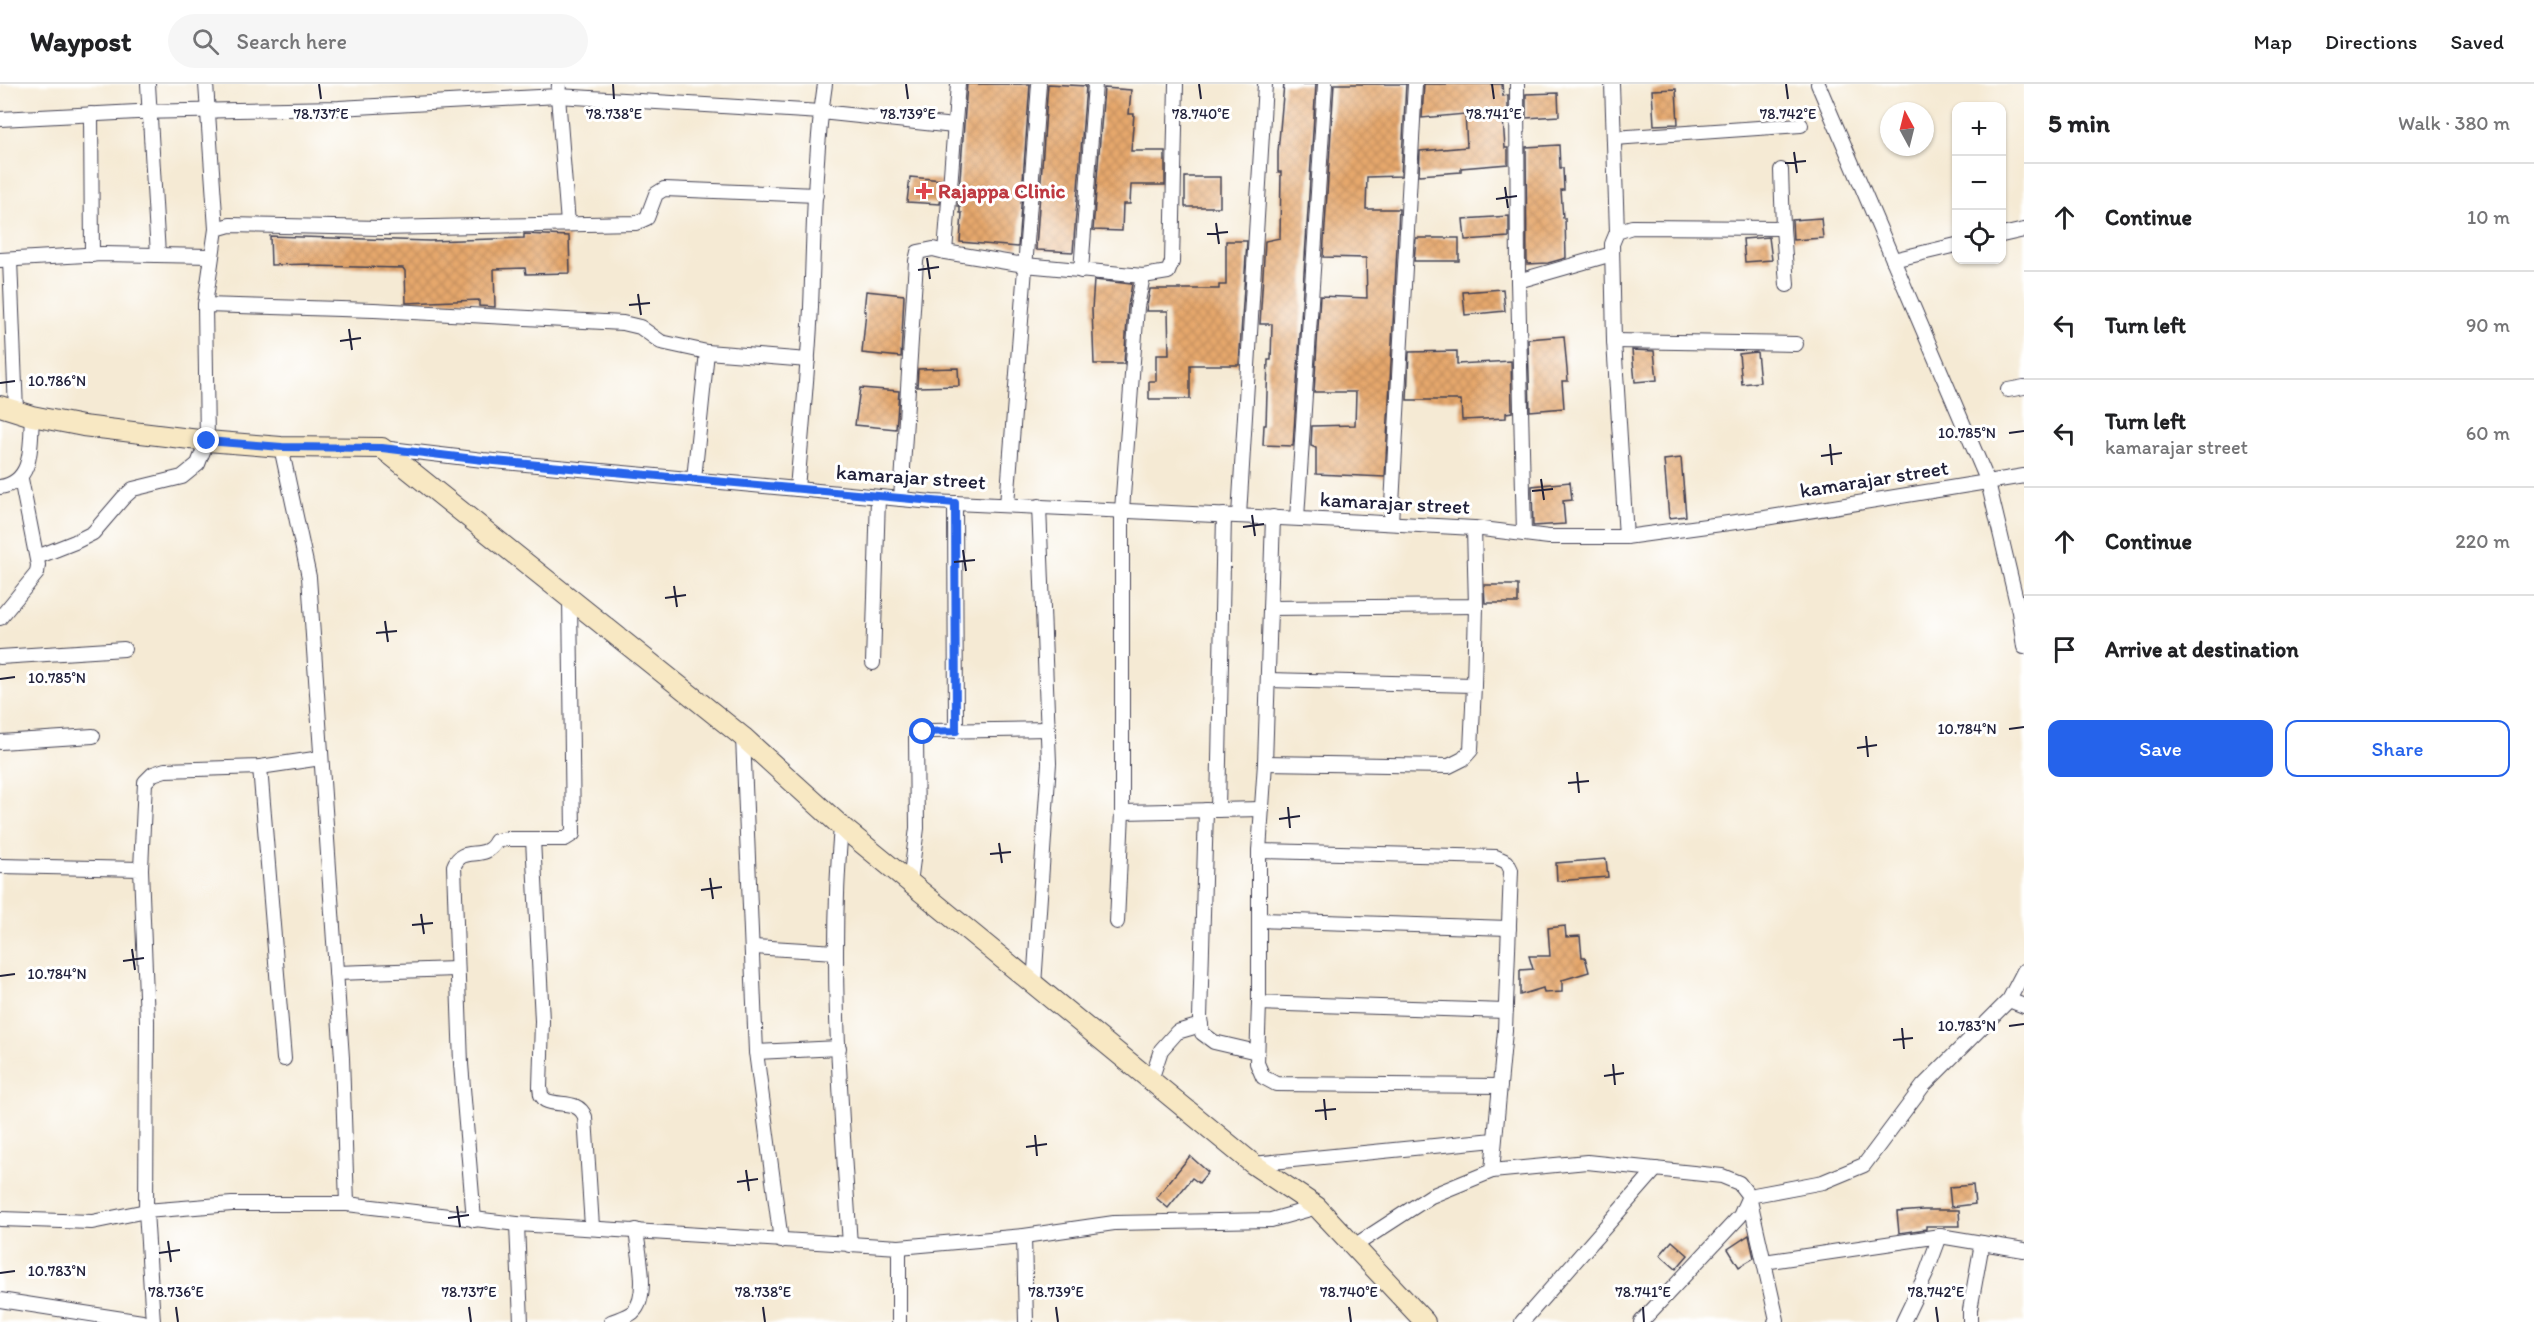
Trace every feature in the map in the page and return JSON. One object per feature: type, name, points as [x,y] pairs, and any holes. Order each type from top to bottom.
[{"type":"main road","points":[[16,411],[83,426],[207,441],[282,447],[382,448],[743,737],[910,883],[1252,1164],[1317,1208],[1425,1322]]},
{"type":"street","points":[[148,84],[158,255]]},
{"type":"street","points":[[38,557],[93,533],[133,489],[182,477],[198,464],[207,441],[205,305],[216,229],[206,111],[206,84]]},
{"type":"street","points":[[797,489],[808,360],[821,112],[825,84]]},
{"type":"street","points":[[945,252],[958,84]]},
{"type":"street","points":[[1007,505],[1038,84]]},
{"type":"street","points":[[1081,271],[1095,84]]},
{"type":"street","points":[[901,500],[918,252],[933,249],[1025,265],[1143,276],[1168,272],[1172,262],[1176,84]]},
{"type":"street","points":[[1239,516],[1265,84]]},
{"type":"street","points":[[1297,518],[1325,84]]},
{"type":"street","points":[[1392,523],[1415,84]]},
{"type":"street","points":[[1517,84],[1518,281],[1524,534]]},
{"type":"street","points":[[1612,84],[1617,232],[1612,244],[1614,341],[1626,537]]},
{"type":"street","points":[[1818,84],[1988,482],[2019,612],[2024,647]]},
{"type":"street","points":[[558,90],[568,224]]},
{"type":"street","points":[[0,119],[149,112],[339,108],[558,90],[821,112],[954,126]]},
{"type":"street","points":[[91,114],[92,255]]},
{"type":"street","points":[[1614,138],[1801,125]]},
{"type":"street","points":[[1781,170],[1787,285]]},
{"type":"street","points":[[216,229],[230,225],[381,228],[641,221],[647,218],[656,194],[664,189],[816,195]]},
{"type":"street","points":[[1617,232],[1632,227],[1783,228]]},
{"type":"street","points":[[2006,234],[2024,230]]},
{"type":"street","points":[[1893,260],[1952,247]]},
{"type":"street","points":[[1518,281],[1612,254]]},
{"type":"street","points":[[0,488],[10,486],[21,478],[28,466],[16,411],[5,260],[92,255],[211,256]]},
{"type":"street","points":[[1117,922],[1122,812],[1122,510],[1137,307],[1143,276]]},
{"type":"street","points":[[205,305],[374,310],[623,323],[640,327],[661,342],[707,352],[808,360]]},
{"type":"street","points":[[1614,341],[1796,344]]},
{"type":"street","points":[[694,479],[707,352]]},
{"type":"street","points":[[2008,390],[2024,387]]},
{"type":"street","points":[[282,447],[309,577],[342,1058],[347,1204]]},
{"type":"street","name":"kamarajar street","points":[[382,448],[483,460],[901,500],[1392,523],[1474,528],[1549,537],[1626,537],[1765,518],[2024,476]]},
{"type":"street","points":[[0,618],[37,573],[38,557],[21,478]]},
{"type":"street","points":[[873,663],[878,497]]},
{"type":"street","points":[[955,503],[956,731]]},
{"type":"street","points":[[1034,985],[1049,763],[1039,506]]},
{"type":"street","points":[[1224,515],[1201,1025],[1202,1033],[1214,1042],[1257,1052]]},
{"type":"street","points":[[1274,517],[1265,763],[1259,851],[1257,1063],[1263,1077],[1276,1084],[1500,1086]]},
{"type":"street","points":[[1265,763],[1449,766],[1463,759],[1471,750],[1476,606],[1474,528]]},
{"type":"street","points":[[474,1220],[460,1064],[454,866],[457,858],[462,855],[485,853],[496,841],[565,839],[573,834],[570,598]]},
{"type":"street","points":[[1270,608],[1476,606]]},
{"type":"street","points":[[0,657],[124,649]]},
{"type":"street","points":[[1268,680],[1474,684]]},
{"type":"street","points":[[910,883],[917,828],[916,737],[923,732],[1048,729]]},
{"type":"street","points":[[0,742],[93,736]]},
{"type":"street","points":[[743,737],[756,1052],[781,1241]]},
{"type":"street","points":[[153,1322],[146,1211],[147,1021],[141,869],[146,782],[153,774],[165,770],[260,767],[321,758]]},
{"type":"street","points":[[260,767],[284,1059]]},
{"type":"street","points":[[1122,812],[1262,809]]},
{"type":"street","points":[[841,825],[836,879],[836,952],[850,1245]]},
{"type":"street","points":[[533,839],[542,1022],[541,1095],[545,1100],[577,1106],[584,1112],[587,1125],[592,1227]]},
{"type":"street","points":[[1259,851],[1496,857],[1507,862],[1512,870],[1506,1011],[1491,1171]]},
{"type":"street","points":[[0,866],[141,869]]},
{"type":"street","points":[[1259,920],[1509,928]]},
{"type":"street","points":[[753,947],[836,952]]},
{"type":"street","points":[[336,973],[456,969]]},
{"type":"street","points":[[1749,1196],[1823,1182],[1864,1165],[1923,1086],[2009,1000],[2024,971]]},
{"type":"street","points":[[2009,1000],[2024,1006]]},
{"type":"street","points":[[1259,1002],[1506,1011]]},
{"type":"street","points":[[1151,1080],[1161,1050],[1177,1032],[1201,1025]]},
{"type":"street","points":[[756,1052],[839,1048]]},
{"type":"street","points":[[1252,1164],[1494,1140]]},
{"type":"street","points":[[1354,1246],[1431,1196],[1491,1171],[1587,1162],[1722,1176],[1739,1183],[1749,1196],[1777,1321]]},
{"type":"street","points":[[1522,1322],[1656,1169]]},
{"type":"street","points":[[1641,1322],[1740,1216],[1749,1196]]},
{"type":"street","points":[[0,1219],[92,1221],[146,1211],[232,1204],[347,1204],[517,1224],[898,1247],[1024,1236],[1114,1223],[1270,1220],[1317,1208]]},
{"type":"street","points":[[517,1224],[521,1322]]},
{"type":"street","points":[[611,1322],[633,1312],[641,1302],[643,1289],[636,1230]]},
{"type":"street","points":[[1024,1236],[1026,1322]]},
{"type":"street","points":[[1764,1262],[1940,1236],[2024,1250]]},
{"type":"street","points":[[1903,1322],[1926,1274],[1940,1236]]},
{"type":"street","points":[[1970,1322],[1970,1310],[1982,1243]]},
{"type":"street","points":[[898,1247],[900,1322]]},
{"type":"street","points":[[0,1300],[142,1322]]},
{"type":"building","points":[[967,84],[1030,84],[1018,247],[960,242],[962,213],[958,206]]},
{"type":"building","points":[[1048,84],[1086,86],[1073,252],[1037,250],[1036,248]]},
{"type":"building","points":[[1284,84],[1316,84],[1293,446],[1263,445],[1272,324],[1260,324],[1265,241],[1280,238],[1281,172],[1278,172],[1278,152]]},
{"type":"building","points":[[1334,84],[1406,84],[1401,176],[1367,177],[1366,209],[1399,209],[1385,477],[1316,474],[1316,448],[1311,446],[1312,426],[1355,425],[1356,392],[1314,392],[1320,296],[1367,298],[1366,258],[1323,257]]},
{"type":"building","points":[[1424,84],[1502,84],[1503,96],[1508,95],[1508,119],[1503,119],[1508,164],[1461,168],[1461,172],[1419,175],[1420,151],[1467,147],[1465,114],[1422,118]]},
{"type":"building","points":[[1104,88],[1131,90],[1129,114],[1134,114],[1131,151],[1165,151],[1165,185],[1131,185],[1130,204],[1123,204],[1122,231],[1093,230]]},
{"type":"building","points":[[1676,89],[1678,124],[1654,125],[1652,90]]},
{"type":"building","points":[[1558,93],[1559,116],[1526,118],[1526,94]]},
{"type":"building","points":[[1559,145],[1560,168],[1563,168],[1564,190],[1561,190],[1563,218],[1565,218],[1566,258],[1548,263],[1527,264],[1526,147]]},
{"type":"building","points":[[910,177],[942,180],[940,204],[907,202]]},
{"type":"building","points":[[1185,177],[1220,177],[1220,207],[1185,207]]},
{"type":"building","points":[[1509,216],[1509,237],[1465,240],[1463,219]]},
{"type":"building","points":[[1821,218],[1823,238],[1793,240],[1792,220]]},
{"type":"building","points":[[524,234],[569,236],[570,273],[526,274],[525,268],[494,269],[495,307],[479,306],[479,300],[406,303],[403,268],[311,266],[311,264],[271,265],[270,236],[429,241],[524,238]]},
{"type":"building","points":[[1769,237],[1772,260],[1745,262],[1743,239]]},
{"type":"building","points":[[1416,238],[1459,238],[1459,261],[1414,261]]},
{"type":"building","points":[[1226,241],[1247,241],[1239,365],[1190,365],[1190,399],[1149,399],[1149,381],[1156,381],[1156,355],[1169,355],[1168,311],[1146,311],[1150,289],[1219,289],[1219,285],[1226,285]]},
{"type":"building","points":[[1094,280],[1132,284],[1124,364],[1094,364],[1092,309]]},
{"type":"building","points":[[1503,289],[1505,311],[1465,315],[1463,292]]},
{"type":"building","points":[[866,291],[904,295],[901,357],[862,353]]},
{"type":"building","points":[[1564,336],[1568,381],[1562,381],[1564,408],[1530,411],[1528,339]]},
{"type":"building","points":[[1632,350],[1654,351],[1657,380],[1635,382]]},
{"type":"building","points":[[1457,351],[1457,364],[1511,361],[1512,412],[1506,413],[1506,418],[1462,420],[1461,400],[1407,400],[1409,352]]},
{"type":"building","points":[[1757,352],[1760,382],[1742,384],[1739,354]]},
{"type":"building","points":[[958,368],[959,386],[917,387],[918,369]]},
{"type":"building","points":[[860,388],[899,391],[896,429],[855,425]]},
{"type":"building","points":[[1681,458],[1686,516],[1669,518],[1664,460]]},
{"type":"building","points":[[1570,482],[1572,500],[1563,501],[1565,524],[1533,526],[1532,486]]},
{"type":"building","points":[[1484,585],[1518,585],[1518,603],[1485,603]]},
{"type":"building","points":[[1606,859],[1608,877],[1557,881],[1556,863]]},
{"type":"building","points":[[1565,926],[1566,937],[1580,936],[1582,957],[1585,957],[1589,972],[1562,980],[1562,992],[1544,993],[1543,988],[1520,995],[1520,970],[1533,969],[1529,956],[1550,956],[1548,928]]},
{"type":"building","points":[[1190,1156],[1208,1172],[1199,1183],[1192,1178],[1168,1208],[1156,1198]]},
{"type":"building","points":[[1973,1185],[1975,1204],[1951,1207],[1949,1187]]},
{"type":"building","points":[[1959,1210],[1960,1226],[1926,1226],[1926,1229],[1899,1233],[1897,1212]]},
{"type":"building","points":[[1749,1235],[1754,1258],[1739,1267],[1728,1249]]},
{"type":"building","points":[[1672,1241],[1688,1255],[1676,1269],[1660,1255]]},
{"type":"place","name":"Rajappa Clinic","points":[[924,191]]},
{"type":"route","points":[[207,441],[282,447],[382,448],[483,460],[901,500],[955,503],[956,731],[923,732]]}]
